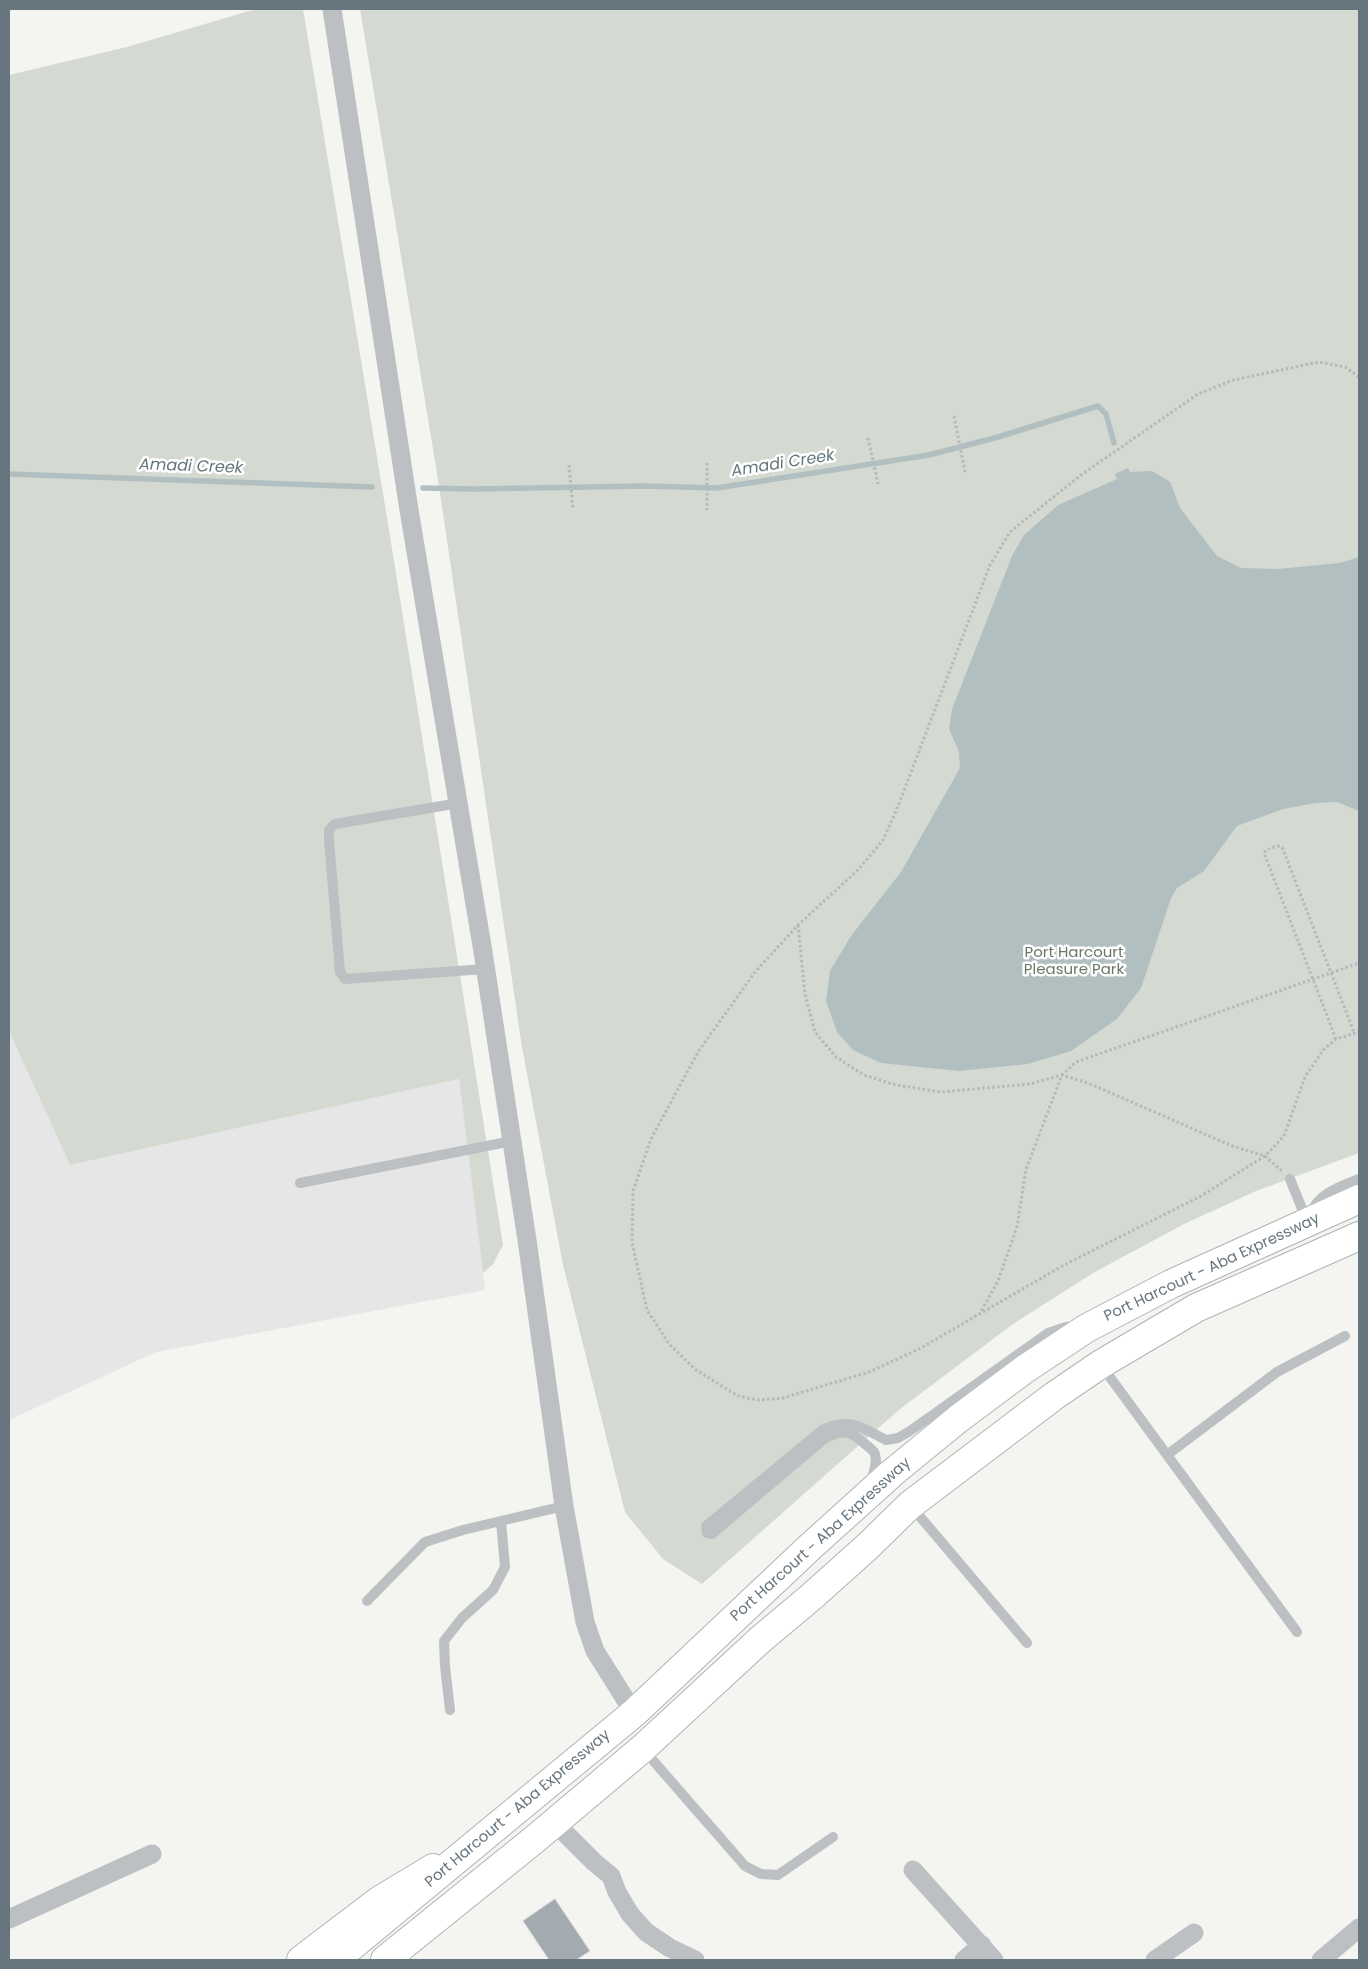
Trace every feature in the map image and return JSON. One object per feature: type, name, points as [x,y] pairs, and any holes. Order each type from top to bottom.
[{"type":"main road","name":"Port Harcourt - Aba Expressway","points":[[335,1960],[634,1714],[892,1472],[1025,1369],[1092,1326],[1171,1284],[1359,1199]]},
{"type":"main road","name":"Port Harcourt - Aba Expressway","points":[[384,1960],[643,1748],[761,1639],[839,1573],[910,1505],[1054,1396],[1101,1364],[1196,1308],[1359,1236]]},
{"type":"main road","points":[[406,1960],[498,1886],[545,1830]]},
{"type":"main road","points":[[301,1960],[380,1900],[481,1839]]},
{"type":"street","points":[[332,9],[409,510],[459,803],[512,1141],[564,1506],[585,1622],[592,1644],[634,1714]]},
{"type":"street","points":[[545,1830],[594,1862],[611,1876],[617,1892],[630,1914],[646,1932],[670,1948],[695,1960]]},
{"type":"street","points":[[9,1919],[152,1854]]},
{"type":"street","points":[[912,1870],[994,1960]]},
{"type":"street","points":[[1321,1960],[1359,1928]]},
{"type":"street","points":[[1154,1960],[1194,1933]]},
{"type":"street","points":[[964,1960],[982,1945]]},
{"type":"lane","points":[[459,803],[335,824],[329,830],[340,972],[345,979],[485,969]]},
{"type":"lane","points":[[300,1183],[512,1141]]},
{"type":"lane","points":[[1290,1179],[1308,1222]]},
{"type":"lane","points":[[1308,1222],[1313,1205],[1328,1192],[1359,1179]]},
{"type":"lane","points":[[862,1500],[874,1474],[874,1452],[857,1436],[846,1432],[835,1433],[824,1439],[712,1534],[707,1533],[706,1526],[822,1430],[835,1424],[848,1423],[862,1427],[886,1440],[898,1438],[1048,1333],[1066,1327],[1092,1326]]},
{"type":"lane","points":[[1167,1455],[1277,1372],[1345,1336]]},
{"type":"lane","points":[[1101,1364],[1296,1632]]},
{"type":"lane","points":[[910,1505],[1027,1643]]},
{"type":"lane","points":[[367,1601],[425,1542],[463,1530],[564,1506]]},
{"type":"lane","points":[[450,1710],[444,1641],[462,1618],[494,1590],[505,1567],[502,1521]]},
{"type":"lane","points":[[643,1748],[745,1866],[761,1874],[778,1875],[834,1837]]},
{"type":"path","points":[[1359,377],[1346,367],[1319,362],[1233,380],[1198,394],[1081,475],[1010,532],[990,565],[901,800],[883,840],[858,870],[798,925],[755,972],[698,1052],[651,1138],[633,1191],[632,1242],[647,1310],[669,1344],[696,1370],[738,1396],[759,1400],[783,1398],[869,1372],[920,1349],[1064,1266],[1201,1196],[1265,1156],[1284,1136],[1305,1077],[1323,1050],[1336,1039],[1359,1032]]},
{"type":"path","points":[[954,416],[965,472]]},
{"type":"path","points":[[868,438],[878,484]]},
{"type":"path","points":[[707,463],[707,510]]},
{"type":"path","points":[[569,465],[572,508]]},
{"type":"path","points":[[1336,1039],[1264,853],[1266,850],[1278,846],[1282,847],[1354,1032]]},
{"type":"path","points":[[798,925],[805,994],[815,1032],[836,1057],[864,1075],[896,1085],[941,1092],[1030,1084],[1062,1075],[1088,1083],[1232,1146],[1265,1156],[1290,1179]]},
{"type":"path","points":[[979,1315],[998,1280],[1017,1227],[1026,1169],[1062,1075],[1076,1062],[1359,963]]},
{"type":"shaded area","points":[[1128,468],[1130,472],[1152,471],[1170,482],[1180,508],[1217,556],[1241,568],[1278,569],[1340,563],[1359,557],[1359,811],[1337,802],[1315,803],[1283,809],[1237,826],[1204,871],[1177,888],[1171,898],[1141,988],[1117,1019],[1071,1051],[1028,1064],[959,1071],[881,1063],[853,1050],[837,1032],[826,1001],[830,971],[851,936],[901,872],[960,768],[959,752],[949,729],[952,709],[1012,556],[1024,535],[1058,505],[1117,479],[1115,474]]},
{"type":"shaded area","points":[[9,1031],[70,1165],[459,1079],[485,1290],[156,1352],[9,1420]]},
{"type":"green space","points":[[256,9],[303,9],[390,536],[503,1245],[493,1264],[483,1273],[459,1079],[70,1165],[9,1031],[9,75],[127,47]]},
{"type":"green space","name":"Port Harcourt Pleasure Park","points":[[360,9],[1359,9],[1359,1153],[1256,1191],[1184,1224],[1093,1273],[1013,1324],[900,1409],[702,1584],[663,1559],[625,1512],[563,1265],[522,1047],[437,473]]},
{"type":"building","points":[[555,1899],[590,1951],[576,1960],[549,1960],[523,1921]]},
{"type":"waterway","name":"Amadi Creek","points":[[423,488],[645,486],[717,488],[929,455],[998,437],[1098,406],[1106,414],[1114,443]]},
{"type":"waterway","name":"Amadi Creek","points":[[9,474],[372,487]]}]
